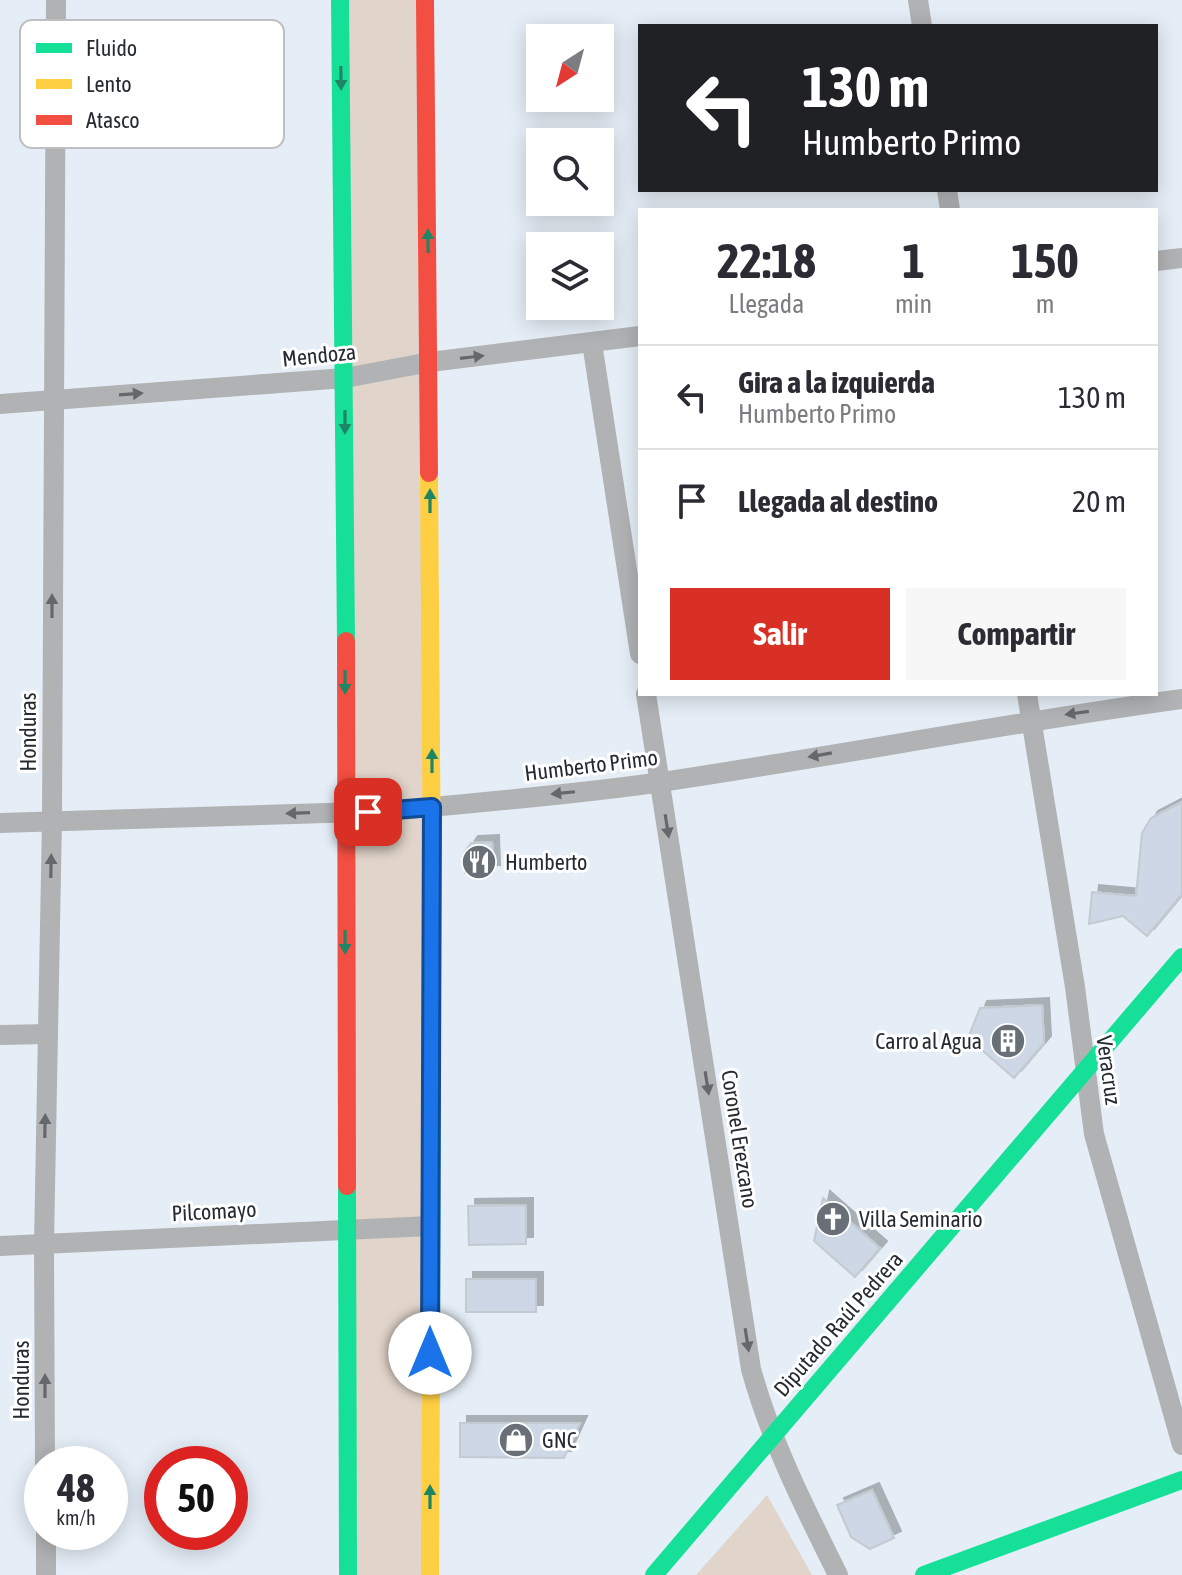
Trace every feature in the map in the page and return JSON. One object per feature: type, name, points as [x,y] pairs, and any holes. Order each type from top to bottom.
[{"type":"main road","points":[[340,0],[345,378],[348,1575]]},
{"type":"main road","points":[[425,0],[432,807],[430,1575]]},
{"type":"main road","name":"Diputado Raúl Pedrera","points":[[654,1575],[1182,957]]},
{"type":"main road","points":[[924,1575],[1182,1480]]},
{"type":"street","name":"Honduras","points":[[56,0],[56,20]]},
{"type":"street","points":[[918,0],[922,24]]},
{"type":"street","name":"Honduras","points":[[45,1446],[44,1244],[52,820],[55,148]]},
{"type":"street","points":[[1158,261],[1182,258]]},
{"type":"street","name":"Mendoza","points":[[0,404],[345,378],[430,362],[638,336]]},
{"type":"street","points":[[592,343],[638,641]]},
{"type":"street","name":"Coronel Erezcano","points":[[646,696],[751,1369],[773,1436],[838,1575]]},
{"type":"street","name":"Veracruz","points":[[1027,696],[1075,987],[1094,1134],[1182,1445]]},
{"type":"street","name":"Humberto Primo","points":[[0,823],[391,811],[432,807],[660,782],[1031,719],[1182,699]]},
{"type":"street","points":[[0,1035],[47,1034]]},
{"type":"street","name":"Pilcomayo","points":[[0,1246],[430,1226]]},
{"type":"street","points":[[46,1550],[46,1575]]},
{"type":"shaded area","points":[[340,0],[425,0],[430,1575],[348,1575]]},
{"type":"shaded area","points":[[767,1495],[812,1575],[696,1575]]},
{"type":"building","points":[[1182,802],[1182,894],[1147,936],[1123,916],[1089,924],[1092,892],[1136,896],[1142,833],[1151,818]]},
{"type":"building","name":"Humberto","points":[[492,842],[493,872],[465,873],[464,853],[471,843]]},
{"type":"building","name":"Carro al Agua","points":[[1042,1005],[1044,1043],[1014,1078],[968,1038],[980,1008]]},
{"type":"building","name":"Villa Seminario","points":[[823,1198],[880,1248],[855,1277],[814,1241]]},
{"type":"building","points":[[526,1205],[526,1244],[469,1245],[468,1206]]},
{"type":"building","points":[[466,1279],[536,1279],[536,1312],[466,1312]]},
{"type":"building","name":"GNC","points":[[460,1423],[580,1423],[564,1458],[460,1457]]},
{"type":"building","points":[[872,1490],[894,1538],[870,1549],[851,1537],[837,1505]]},
{"type":"traffic: fast","points":[[340,0],[346,641]]},
{"type":"traffic: fast","points":[[431,1365],[432,885]]},
{"type":"traffic: fast","points":[[654,1575],[1182,957]]},
{"type":"traffic: fast","points":[[347,1186],[348,1575]]},
{"type":"traffic: fast","points":[[924,1575],[1182,1480]]},
{"type":"traffic: slow","points":[[429,473],[432,885]]},
{"type":"traffic: slow","points":[[430,1575],[431,1365]]},
{"type":"traffic: jam","points":[[425,0],[429,473]]},
{"type":"traffic: jam","points":[[346,641],[347,1186]]},
{"type":"place","name":"Humberto","points":[[479,862]]},
{"type":"place","name":"Carro al Agua","points":[[1008,1041]]},
{"type":"place","name":"Villa Seminario","points":[[833,1219]]},
{"type":"place","name":"GNC","points":[[516,1440]]},
{"type":"route","points":[[368,812],[432,807],[430,1353]]}]
